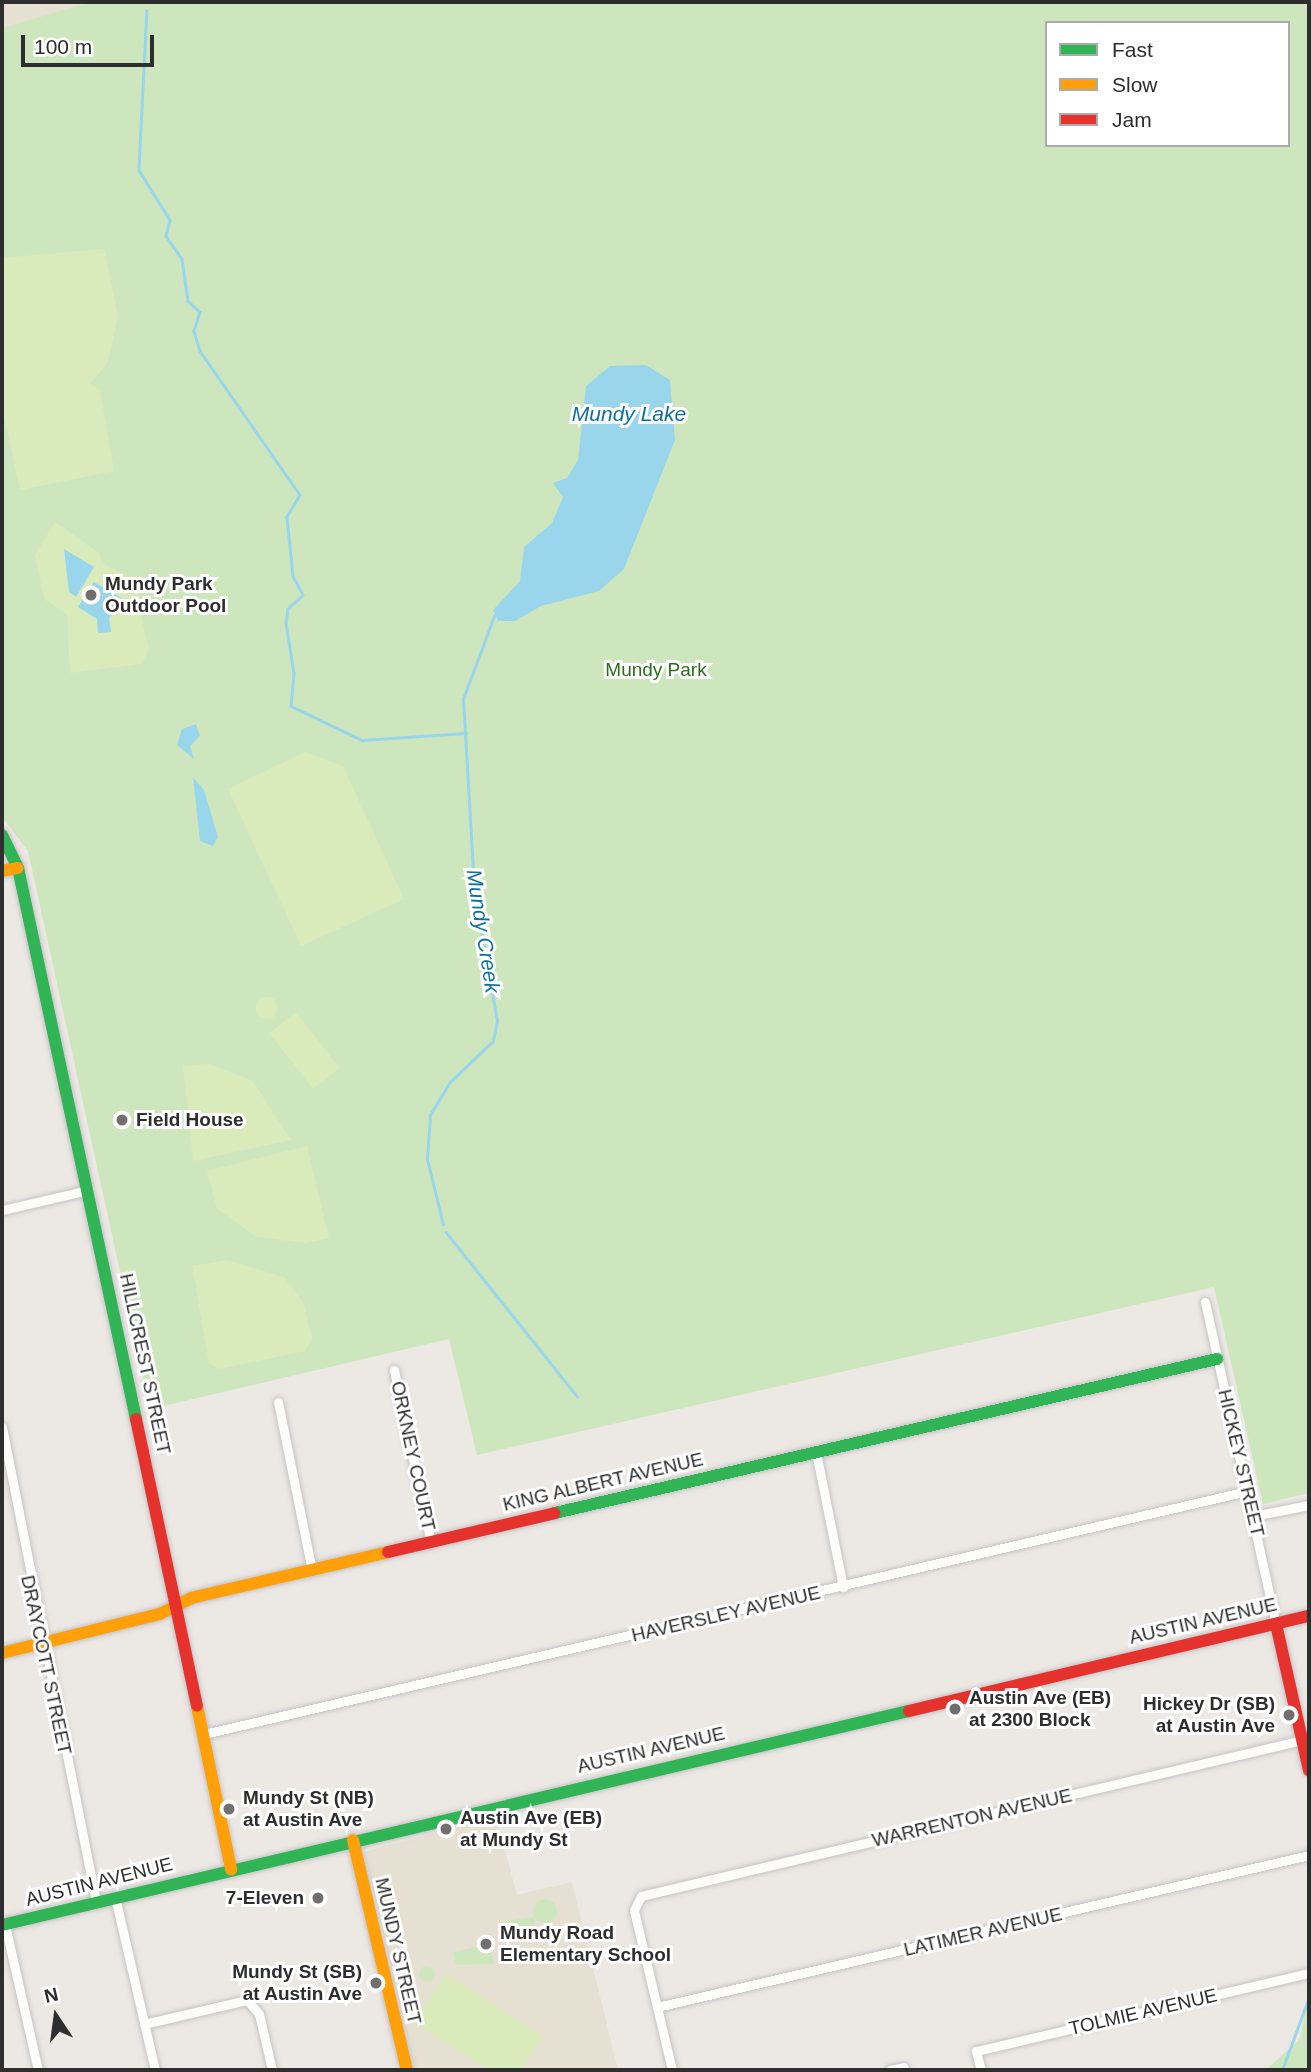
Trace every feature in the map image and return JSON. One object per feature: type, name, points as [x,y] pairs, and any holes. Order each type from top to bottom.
[{"type":"street","name":"HILLCREST STREET","points":[[2,835],[18,867],[231,1869]]},
{"type":"street","points":[[2,871],[18,867]]},
{"type":"street","points":[[2,1210],[88,1190]]},
{"type":"street","name":"HICKEY STREET","points":[[1205,1302],[1276,1624]]},
{"type":"street","name":"KING ALBERT AVENUE","points":[[2,1653],[177,1608],[191,1598],[1217,1359]]},
{"type":"street","name":"ORKNEY COURT","points":[[394,1370],[431,1542]]},
{"type":"street","points":[[278,1402],[312,1570]]},
{"type":"street","name":"DRAYCOTT STREET","points":[[2,1427],[41,1644],[96,1902]]},
{"type":"street","points":[[816,1452],[843,1587]]},
{"type":"street","name":"HAVERSLEY AVENUE","points":[[204,1734],[1247,1491]]},
{"type":"street","points":[[1253,1516],[1309,1505]]},
{"type":"street","name":"AUSTIN AVENUE","points":[[3,1925],[353,1840],[1309,1616]]},
{"type":"street","points":[[1276,1624],[1309,1770]]},
{"type":"street","name":"WARRENTON AVENUE","points":[[657,2007],[634,1910],[640,1896],[1302,1740]]},
{"type":"street","name":"MUNDY STREET","points":[[353,1840],[407,2070]]},
{"type":"street","name":"LATIMER AVENUE","points":[[657,2007],[1309,1855]]},
{"type":"street","points":[[115,1898],[155,2070]]},
{"type":"street","points":[[3,1925],[38,2070]]},
{"type":"street","name":"TOLMIE AVENUE","points":[[981,2070],[976,2051],[1309,1973]]},
{"type":"street","points":[[144,2024],[238,2001],[252,2003],[272,2070]]},
{"type":"street","points":[[657,2007],[672,2070]]},
{"type":"street","points":[[890,2070],[904,2067]]},
{"type":"shaded area","points":[[2,2],[135,2],[2,30]]},
{"type":"shaded area","name":"Mundy Road Elementary School","points":[[496,1816],[517,1895],[572,1882],[618,2070],[415,2070],[364,1852]]},
{"type":"green space","name":"Mundy Park","points":[[91,2],[1309,2],[1309,1493],[1263,1504],[1214,1287],[477,1455],[449,1339],[150,1409],[28,851],[2,817],[2,28]]},
{"type":"green space","points":[[104,249],[118,315],[108,362],[90,384],[100,390],[114,471],[20,490],[2,406],[2,258]]},
{"type":"green space","name":"Mundy Park Outdoor Pool","points":[[55,522],[99,553],[102,563],[145,586],[137,599],[149,650],[141,664],[70,673],[67,614],[44,599],[35,555]]},
{"type":"green space","points":[[305,752],[343,766],[404,899],[301,946],[228,789]]},
{"type":"green space","points":[[267,997],[275,1000],[278,1008],[275,1016],[267,1019],[259,1016],[256,1008],[259,1000]]},
{"type":"green space","points":[[296,1012],[340,1068],[313,1089],[269,1033]]},
{"type":"green space","points":[[210,1064],[253,1081],[291,1140],[193,1161],[183,1066]]},
{"type":"green space","points":[[307,1146],[329,1238],[306,1243],[257,1237],[217,1209],[207,1171]]},
{"type":"green space","points":[[227,1260],[284,1277],[303,1302],[312,1338],[305,1351],[219,1369],[209,1363],[192,1266]]},
{"type":"green space","points":[[545,1899],[556,1906],[557,1911],[550,1922],[545,1923],[534,1916],[533,1911],[540,1900]]},
{"type":"green space","points":[[533,1917],[535,1925],[507,1928],[506,1921]]},
{"type":"green space","points":[[490,1944],[494,1964],[456,1965],[453,1952]]},
{"type":"green space","points":[[424,1966],[430,1966],[435,1974],[433,1980],[424,1982],[419,1977],[419,1971]]},
{"type":"green space","points":[[446,1974],[543,2036],[521,2070],[489,2070],[414,2023]]},
{"type":"green space","points":[[1309,1993],[1307,2070],[1266,2070],[1300,2039]]},
{"type":"water","name":"Mundy Lake","points":[[646,365],[670,380],[675,440],[624,569],[599,591],[541,606],[515,621],[498,621],[493,610],[520,581],[524,547],[552,523],[563,497],[553,483],[567,478],[578,460],[586,386],[610,366]]},
{"type":"water","points":[[64,549],[94,567],[76,597],[69,592]]},
{"type":"water","points":[[94,582],[121,598],[109,618],[111,632],[98,633],[97,619],[78,607]]},
{"type":"water","points":[[196,724],[200,736],[190,746],[194,759],[177,745],[182,729]]},
{"type":"water","points":[[193,777],[204,790],[218,837],[213,846],[200,841]]},
{"type":"waterway","points":[[147,10],[139,170],[170,220],[166,236],[182,259],[188,301],[200,312],[194,331],[200,351],[300,495],[287,517],[293,576],[303,595],[288,609],[286,623],[294,673],[291,706],[362,740],[466,733]]},
{"type":"waterway","name":"Mundy Creek","points":[[443,1225],[427,1159],[430,1115],[450,1082],[493,1041],[497,1021],[474,889],[463,699],[494,616]]},
{"type":"waterway","name":"Mundy Creek","points":[[446,1232],[577,1396]]},
{"type":"waterway","points":[[1282,2070],[1309,1997]]},
{"type":"traffic: fast","points":[[2,835],[18,868],[136,1419]]},
{"type":"traffic: fast","points":[[555,1513],[1217,1359]]},
{"type":"traffic: fast","points":[[2,1925],[909,1711]]},
{"type":"traffic: slow","points":[[2,871],[18,868]]},
{"type":"traffic: slow","points":[[2,1653],[160,1614],[191,1598],[388,1552]]},
{"type":"traffic: slow","points":[[197,1706],[231,1869]]},
{"type":"traffic: slow","points":[[353,1840],[407,2070]]},
{"type":"traffic: jam","points":[[136,1419],[197,1706]]},
{"type":"traffic: jam","points":[[388,1552],[555,1513]]},
{"type":"traffic: jam","points":[[909,1711],[1309,1616]]},
{"type":"traffic: jam","points":[[1276,1624],[1309,1770]]},
{"type":"place","name":"Mundy Park Outdoor Pool","points":[[91,595]]},
{"type":"place","name":"Field House","points":[[122,1120]]},
{"type":"place","name":"Austin Ave (EB) at 2300 Block","points":[[955,1709]]},
{"type":"place","name":"Hickey Dr (SB) at Austin Ave","points":[[1289,1715]]},
{"type":"place","name":"Mundy St (NB) at Austin Ave","points":[[229,1809]]},
{"type":"place","name":"Austin Ave (EB) at Mundy St","points":[[446,1829]]},
{"type":"place","name":"7-Eleven","points":[[318,1898]]},
{"type":"place","name":"Mundy Road Elementary School","points":[[486,1944]]},
{"type":"place","name":"Mundy St (SB) at Austin Ave","points":[[376,1983]]}]
